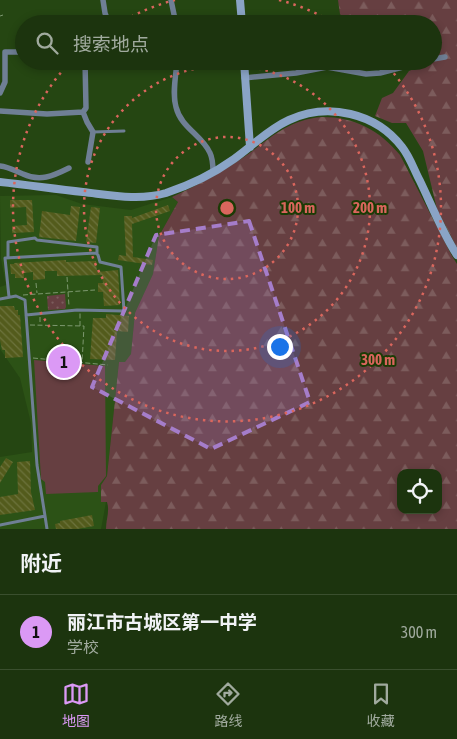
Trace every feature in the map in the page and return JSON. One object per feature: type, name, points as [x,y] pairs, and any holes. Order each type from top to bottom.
[{"type":"street","points":[[104,0],[106,15]]},
{"type":"street","points":[[171,0],[174,15]]},
{"type":"street","points":[[240,0],[241,15]]},
{"type":"street","points":[[0,93],[6,82],[5,52],[15,52]]},
{"type":"street","points":[[84,70],[86,108],[84,112],[93,132],[88,162]]},
{"type":"street","points":[[177,70],[175,105],[186,126],[210,151],[213,172]]},
{"type":"street","points":[[244,70],[250,147]]},
{"type":"street","points":[[244,78],[312,70]]},
{"type":"street","points":[[344,70],[366,74],[392,70]]},
{"type":"street","points":[[0,111],[47,114],[84,112]]},
{"type":"street","points":[[0,182],[116,196],[145,196],[170,191],[213,172],[284,122],[311,113],[344,112],[372,122],[392,136],[404,149],[457,256]]},
{"type":"street","points":[[0,166],[28,176],[49,178],[69,168]]},
{"type":"street","points":[[34,186],[35,177]]},
{"type":"lane","points":[[93,132],[124,130]]},
{"type":"lane","points":[[8,258],[8,242],[35,238],[37,240],[97,247],[100,262],[121,267],[124,311],[69,310],[26,315]]},
{"type":"lane","points":[[9,297],[5,258],[61,254],[97,254]]},
{"type":"lane","points":[[0,299],[20,297],[25,300],[37,465],[47,529]]},
{"type":"lane","points":[[0,525],[45,516]]},
{"type":"path","points":[[67,277],[69,310]]},
{"type":"path","points":[[36,283],[37,294]]},
{"type":"path","points":[[20,297],[25,295],[94,290]]},
{"type":"path","points":[[80,310],[80,326]]},
{"type":"path","points":[[40,313],[40,324]]},
{"type":"path","points":[[27,325],[84,326],[82,363]]},
{"type":"path","points":[[30,358],[108,365]]},
{"type":"highlighted area","points":[[249,221],[310,402],[211,449],[92,387],[156,235]]},
{"type":"shaded area","points":[[56,195],[82,204],[131,210],[172,197],[178,202],[159,236],[153,274],[135,313],[131,354],[125,362],[119,362],[107,476],[101,485],[106,502],[101,529],[0,529],[0,457],[32,452],[31,423],[20,378],[0,349],[0,287],[6,285],[1,259],[0,196]]},
{"type":"green space","points":[[338,0],[457,0],[457,248],[437,209],[423,151],[406,123],[392,123],[375,116],[382,98],[393,93],[409,71],[442,70],[442,15],[340,14]]},
{"type":"green space","points":[[322,117],[345,119],[356,122],[375,132],[392,146],[400,155],[457,264],[457,529],[106,529],[108,505],[107,502],[101,502],[101,485],[107,476],[119,362],[125,362],[131,354],[135,313],[153,274],[159,236],[178,202],[172,197],[224,170],[278,132],[298,122]]},
{"type":"green space","points":[[65,294],[65,309],[48,310],[47,296]]},
{"type":"green space","points":[[34,360],[105,366],[106,476],[98,486],[98,492],[46,494],[45,482],[41,479]]},
{"type":"building","points":[[10,200],[32,200],[34,232],[12,233],[12,226],[27,225],[26,207],[10,208]]},
{"type":"building","points":[[168,205],[170,211],[132,224],[133,257],[153,260],[152,265],[118,260],[119,255],[126,256],[124,216],[132,216],[132,218]]},
{"type":"building","points":[[71,206],[80,207],[76,241],[39,237],[42,211],[70,215]]},
{"type":"building","points":[[91,207],[100,208],[96,243],[86,242]]},
{"type":"building","points":[[66,260],[66,262],[96,261],[97,272],[118,270],[120,305],[104,306],[103,292],[98,292],[98,283],[103,283],[102,275],[57,276],[57,271],[45,271],[45,279],[33,280],[33,272],[24,273],[24,278],[15,278],[15,274],[11,274],[10,264]]},
{"type":"building","points":[[0,306],[14,306],[15,310],[18,310],[23,357],[5,358],[5,350],[2,350],[0,340]]},
{"type":"building","points":[[106,314],[129,316],[128,332],[117,331],[115,360],[90,359],[93,318],[106,318]]},
{"type":"building","points":[[6,458],[13,462],[0,483],[0,467]]},
{"type":"building","points":[[30,461],[31,492],[35,510],[0,515],[0,497],[18,494],[17,462]]},
{"type":"building","points":[[92,515],[94,526],[77,529],[56,529],[55,524],[60,523],[60,521]]},
{"type":"place","name":"丽江市古城区第一中学","points":[[64,362]]}]
